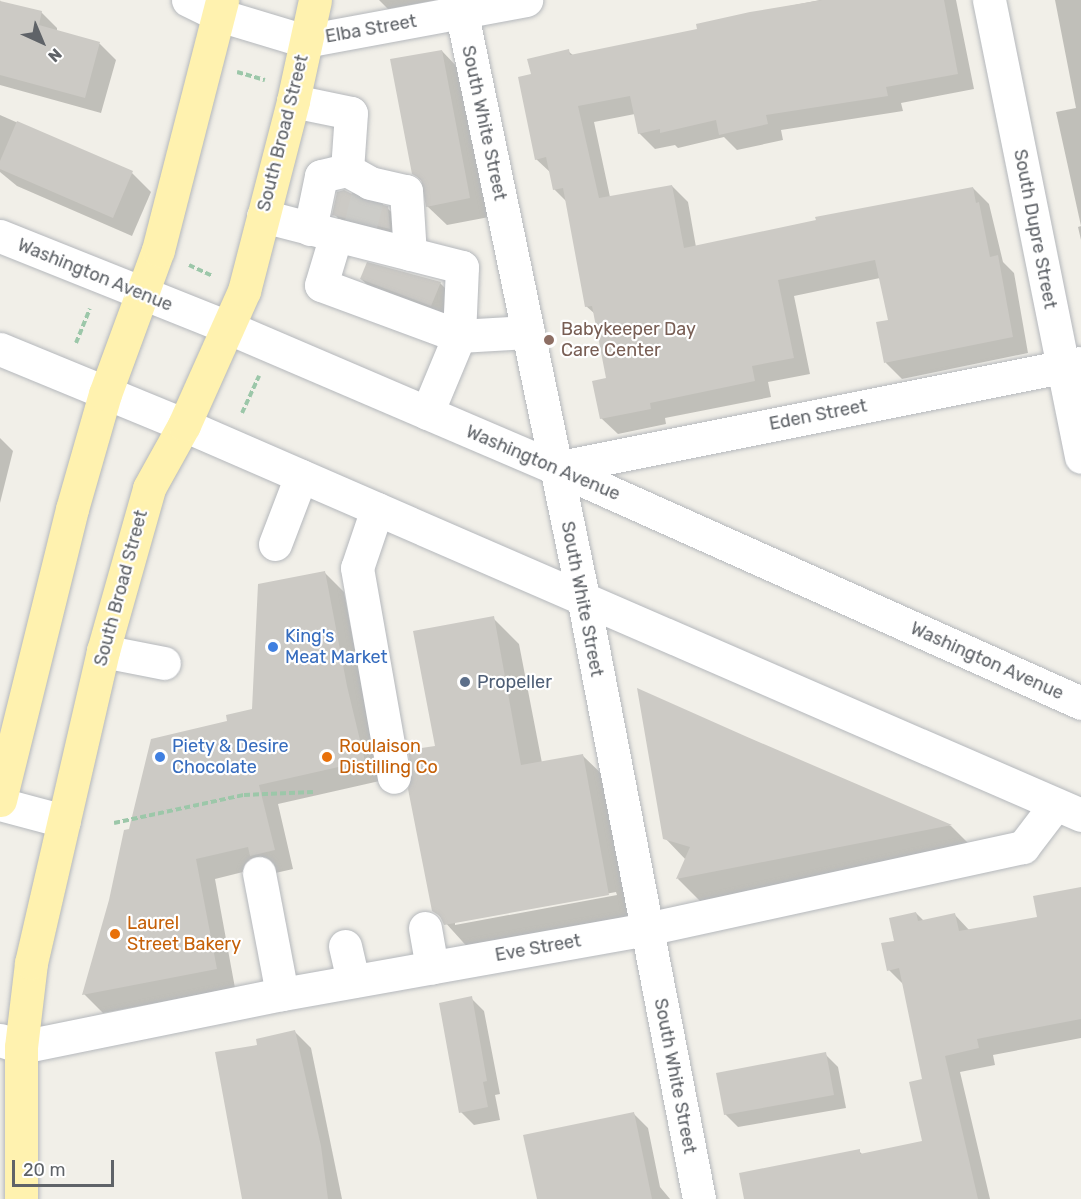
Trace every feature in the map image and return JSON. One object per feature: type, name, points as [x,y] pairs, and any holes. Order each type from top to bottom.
[{"type":"main road","name":"South Broad Street","points":[[21,1199],[10,1043],[31,963],[103,651],[149,488],[184,425],[244,291],[263,216],[283,92],[306,41],[315,0]]},
{"type":"main road","points":[[0,802],[72,509],[105,394],[161,241],[220,8]]},
{"type":"street","name":"Elba Street","points":[[188,0],[220,8],[306,41],[460,7],[526,0]]},
{"type":"street","name":"South Dupre Street","points":[[989,0],[1072,364],[1081,457]]},
{"type":"street","name":"South White Street","points":[[460,7],[583,597],[699,1199]]},
{"type":"street","points":[[283,92],[351,112],[362,182]]},
{"type":"street","points":[[410,254],[406,191],[321,176],[341,233],[321,285],[459,336],[528,332]]},
{"type":"street","points":[[263,216],[341,233],[462,267],[459,336],[428,414]]},
{"type":"street","name":"Washington Avenue","points":[[0,236],[227,327],[556,468],[1081,703]]},
{"type":"street","points":[[0,349],[184,425],[583,597],[1068,810]]},
{"type":"street","name":"Eden Street","points":[[556,468],[1072,364]]},
{"type":"street","points":[[275,544],[301,476]]},
{"type":"street","points":[[376,509],[357,568],[394,777]]},
{"type":"street","points":[[103,651],[164,663]]},
{"type":"street","points":[[0,802],[64,821]]},
{"type":"street","name":"Eve Street","points":[[10,1043],[646,929],[1023,847],[1068,810]]},
{"type":"street","points":[[259,873],[282,994]]},
{"type":"street","points":[[425,928],[432,967]]},
{"type":"street","points":[[345,946],[353,981]]},
{"type":"path","points":[[231,70],[283,92]]},
{"type":"path","points":[[189,265],[219,279]]},
{"type":"path","points":[[74,346],[90,308]]},
{"type":"path","points":[[242,414],[263,367]]},
{"type":"path","points":[[114,823],[244,795],[313,792]]},
{"type":"building","points":[[822,0],[944,0],[958,74],[886,87],[888,96],[766,115],[768,124],[719,135],[716,120],[660,133],[660,129],[638,134],[630,96],[578,106],[599,198],[672,185],[684,248],[816,220],[815,217],[973,187],[976,203],[979,202],[990,257],[998,255],[1013,337],[884,363],[876,322],[888,320],[875,260],[778,280],[794,358],[752,366],[755,381],[650,403],[651,409],[600,419],[592,381],[606,378],[592,306],[585,307],[563,188],[553,190],[546,157],[535,160],[518,77],[531,74],[527,59],[569,49],[570,55],[697,29],[696,24],[750,12]]},
{"type":"building","points":[[0,1],[42,11],[39,25],[100,42],[85,98],[0,75]]},
{"type":"building","points":[[442,50],[470,198],[426,207],[421,179],[412,174],[390,59]]},
{"type":"building","points":[[17,121],[133,171],[113,218],[0,169],[0,161]]},
{"type":"building","points":[[344,190],[366,201],[388,206],[390,229],[332,215],[337,192]]},
{"type":"building","points":[[367,262],[441,282],[431,306],[360,279]]},
{"type":"building","points":[[325,571],[347,686],[365,761],[259,785],[275,850],[250,856],[248,847],[196,859],[217,969],[82,995],[109,900],[124,830],[129,829],[151,739],[227,721],[226,715],[252,709],[258,584]]},
{"type":"building","points":[[494,616],[521,765],[583,754],[609,895],[444,925],[440,916],[432,911],[408,789],[412,774],[408,750],[435,746],[413,631]]},
{"type":"building","points":[[637,688],[952,825],[676,879],[690,847],[663,839]]},
{"type":"building","points":[[1081,887],[1081,1019],[977,1039],[979,1048],[945,1056],[978,1199],[744,1199],[739,1173],[860,1149],[860,1154],[922,1141],[909,1082],[922,1079],[899,968],[887,971],[881,943],[894,941],[889,918],[916,912],[918,921],[955,913],[959,931],[1037,917],[1033,896]]},
{"type":"building","points":[[472,996],[487,1081],[483,1082],[488,1107],[459,1113],[439,1003]]},
{"type":"building","points":[[295,1030],[321,1146],[328,1199],[242,1199],[215,1052],[257,1045],[256,1039]]},
{"type":"building","points":[[826,1052],[834,1095],[724,1115],[716,1073]]},
{"type":"building","points":[[634,1112],[652,1199],[537,1199],[523,1135]]},
{"type":"tunnel","points":[[360,228],[369,192]]},
{"type":"place","name":"Babykeeper Day Care Center","points":[[549,340]]},
{"type":"place","name":"King's Meat Market","points":[[273,647]]},
{"type":"place","name":"Propeller","points":[[465,682]]},
{"type":"place","name":"Piety & Desire Chocolate","points":[[160,757]]},
{"type":"place","name":"Roulaison Distilling Co","points":[[327,757]]},
{"type":"place","name":"Laurel Street Bakery","points":[[115,934]]}]
